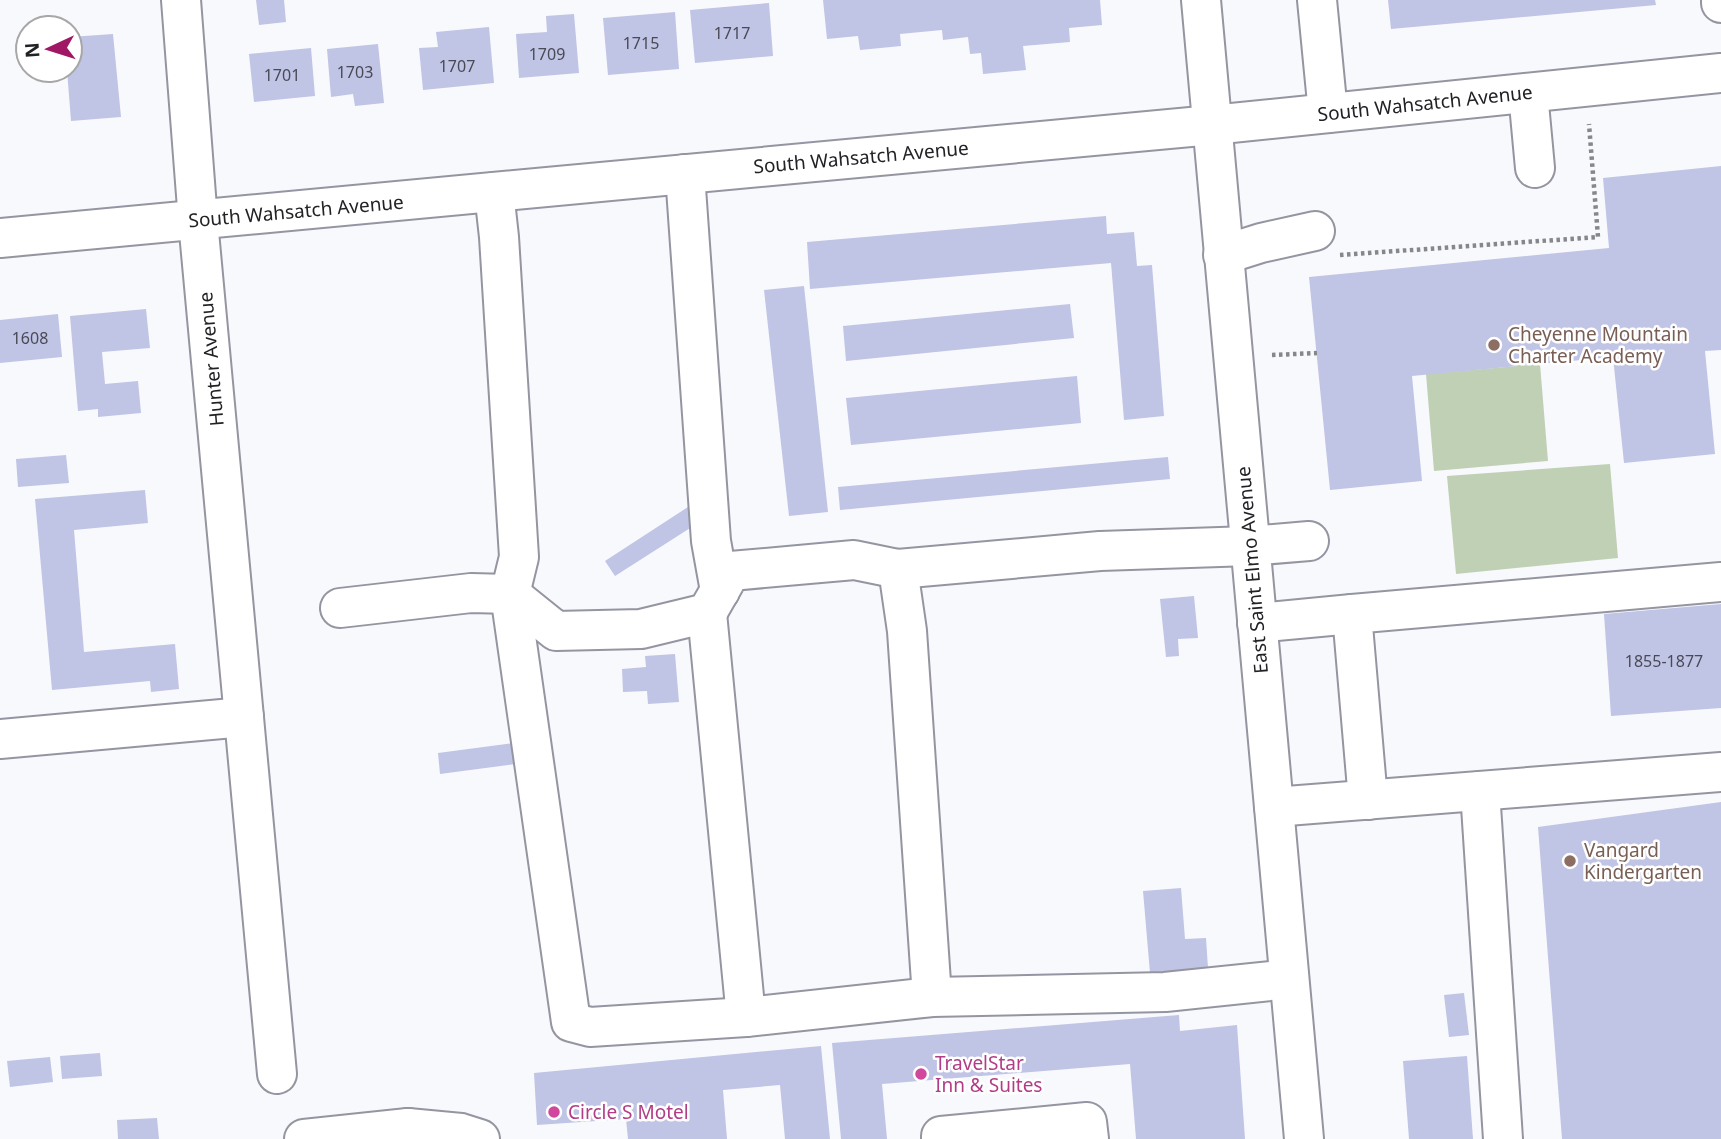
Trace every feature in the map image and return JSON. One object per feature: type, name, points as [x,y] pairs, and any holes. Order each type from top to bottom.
[{"type":"street","name":"Hunter Avenue","points":[[181,0],[198,221],[277,1074]]},
{"type":"street","name":"East Saint Elmo Avenue","points":[[1201,0],[1304,1139]]},
{"type":"street","points":[[1317,0],[1328,113]]},
{"type":"street","name":"South Wahsatch Avenue","points":[[0,238],[1212,125],[1721,73]]},
{"type":"street","points":[[1528,93],[1535,168]]},
{"type":"street","points":[[685,174],[713,601],[746,1017]]},
{"type":"street","points":[[494,192],[519,558],[510,594],[571,1022],[590,1027],[746,1017],[932,997],[1165,992],[1289,979]]},
{"type":"street","points":[[1223,255],[1261,243],[1321,244]]},
{"type":"street","points":[[340,608],[471,593],[510,594],[556,631],[641,629],[713,601],[731,571],[853,560],[898,569],[1100,551],[1250,546],[1309,541]]},
{"type":"street","points":[[898,569],[907,631],[932,997]]},
{"type":"street","points":[[1257,623],[1721,582]]},
{"type":"street","points":[[1352,614],[1368,800]]},
{"type":"street","points":[[0,739],[244,718]]},
{"type":"street","points":[[1274,807],[1721,772]]},
{"type":"street","points":[[1480,791],[1503,1139]]},
{"type":"street","points":[[941,1139],[941,1136],[992,1135],[1087,1122],[1089,1139]]},
{"type":"street","points":[[304,1139],[408,1133],[461,1133],[480,1139]]},
{"type":"path","points":[[1321,244],[1598,237],[1589,124]]},
{"type":"path","points":[[1272,355],[1317,353]]},
{"type":"green space","points":[[1540,364],[1548,461],[1434,471],[1426,374]]},
{"type":"green space","points":[[1610,464],[1618,558],[1456,574],[1447,476]]},
{"type":"building","points":[[256,0],[284,0],[286,22],[259,25]]},
{"type":"building","points":[[823,0],[1100,0],[1102,25],[1069,28],[1070,42],[1023,46],[1026,70],[983,74],[981,53],[970,54],[968,37],[943,40],[942,30],[900,34],[901,46],[860,50],[858,36],[827,39]]},
{"type":"building","points":[[1388,0],[1655,0],[1656,5],[1391,29]]},
{"type":"building","points":[[769,3],[773,56],[695,63],[690,10]]},
{"type":"building","points":[[675,12],[679,69],[608,75],[603,18]]},
{"type":"building","points":[[574,14],[579,73],[519,78],[516,34],[547,32],[546,16]]},
{"type":"building","points":[[489,27],[494,83],[423,90],[419,48],[438,47],[436,32]]},
{"type":"building","points":[[113,34],[121,117],[71,121],[68,84],[84,84],[84,36]]},
{"type":"building","points":[[378,44],[384,103],[355,106],[353,94],[331,97],[327,49]]},
{"type":"building","points":[[311,48],[315,96],[254,102],[249,54]]},
{"type":"building","points":[[1721,166],[1721,350],[1705,351],[1715,454],[1624,463],[1613,357],[1412,376],[1422,481],[1330,490],[1309,277],[1609,248],[1603,178]]},
{"type":"building","points":[[1106,216],[1107,234],[1134,232],[1137,266],[1152,265],[1164,416],[1124,420],[1111,263],[810,289],[807,242]]},
{"type":"building","points":[[804,286],[828,512],[789,516],[764,290]]},
{"type":"building","points":[[1070,304],[1074,338],[846,361],[843,326]]},
{"type":"building","points":[[146,309],[150,348],[102,352],[105,384],[138,381],[141,413],[98,417],[98,409],[78,411],[70,316]]},
{"type":"building","points":[[58,314],[62,357],[0,363],[0,320]]},
{"type":"building","points":[[1077,376],[1081,423],[851,445],[846,398]]},
{"type":"building","points":[[66,455],[69,483],[18,487],[16,459]]},
{"type":"building","points":[[1168,457],[1170,479],[840,510],[838,487]]},
{"type":"building","points":[[145,490],[148,523],[74,530],[84,652],[175,644],[179,689],[151,692],[150,681],[52,690],[35,499]]},
{"type":"building","points":[[688,507],[698,523],[615,576],[605,561]]},
{"type":"building","points":[[1194,596],[1198,638],[1178,639],[1179,656],[1166,657],[1160,599]]},
{"type":"building","points":[[1721,604],[1721,708],[1611,716],[1604,614]]},
{"type":"building","points":[[675,654],[679,702],[648,704],[647,691],[623,692],[622,669],[646,667],[645,656]]},
{"type":"building","points":[[522,742],[524,763],[440,774],[438,753]]},
{"type":"building","points":[[1721,802],[1721,1139],[1562,1139],[1538,827]]},
{"type":"building","points":[[1181,888],[1185,939],[1206,938],[1208,968],[1150,973],[1143,891]]},
{"type":"building","points":[[1464,993],[1469,1035],[1449,1037],[1444,995]]},
{"type":"building","name":"TravelStar Inn & Suites","points":[[1179,1015],[1180,1031],[1237,1025],[1245,1139],[1136,1139],[1130,1064],[882,1084],[887,1139],[841,1139],[832,1043]]},
{"type":"building","points":[[821,1046],[830,1139],[785,1139],[780,1085],[723,1090],[727,1139],[628,1139],[626,1119],[537,1125],[534,1073]]},
{"type":"building","points":[[100,1053],[102,1076],[62,1079],[60,1056]]},
{"type":"building","points":[[1467,1056],[1473,1139],[1409,1139],[1403,1061]]},
{"type":"building","points":[[50,1057],[53,1082],[10,1087],[7,1061]]},
{"type":"building","points":[[157,1118],[159,1139],[118,1139],[117,1120]]},
{"type":"place","name":"Cheyenne Mountain Charter Academy","points":[[1494,345]]},
{"type":"place","name":"Vangard Kindergarten","points":[[1570,861]]},
{"type":"place","name":"TravelStar Inn & Suites","points":[[921,1074]]},
{"type":"place","name":"Circle S Motel","points":[[554,1112]]}]
